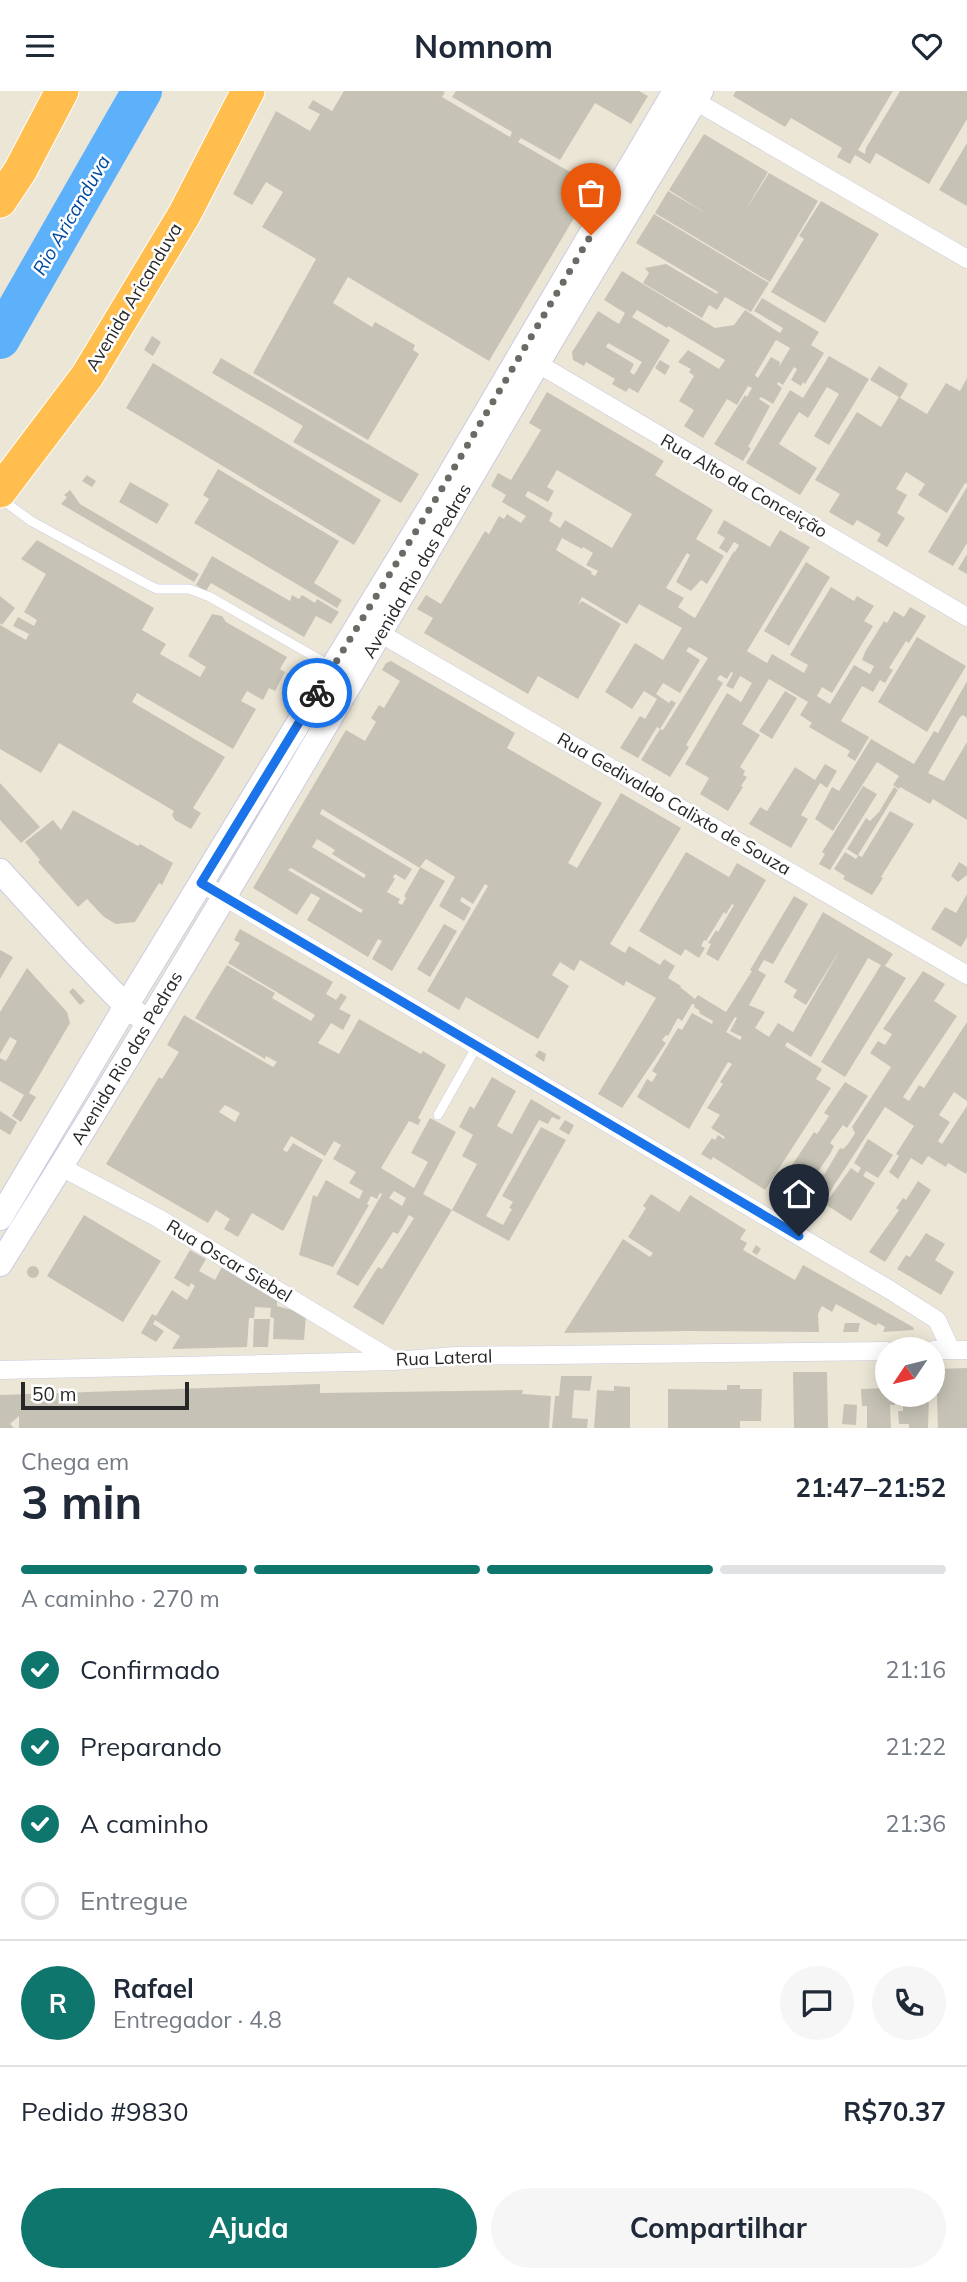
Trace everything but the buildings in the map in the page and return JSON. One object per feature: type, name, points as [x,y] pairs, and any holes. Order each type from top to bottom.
[{"type":"highway","points":[[0,201],[20,171],[62,91]]},
{"type":"highway","name":"Avenida Aricanduva","points":[[0,491],[87,376],[184,215],[248,91]]},
{"type":"main road","name":"Avenida Rio das Pedras","points":[[0,1264],[224,896],[370,628],[687,93]]},
{"type":"main road","name":"Avenida Rio das Pedras","points":[[1,1216],[333,667],[370,628]]},
{"type":"main road","points":[[0,871],[126,1006],[149,1023]]},
{"type":"street","points":[[687,93],[967,259]]},
{"type":"street","name":"Rua Alto da Conceição","points":[[529,359],[967,617]]},
{"type":"street","name":"Rua Gedivaldo Calixto de Souza","points":[[370,628],[967,975]]},
{"type":"street","points":[[201,883],[937,1320],[959,1350]]},
{"type":"street","name":"Rua Oscar Siebel","points":[[61,1167],[158,1218],[394,1360]]},
{"type":"street","name":"Rua Lateral","points":[[0,1370],[456,1356],[875,1351]]},
{"type":"lane","points":[[0,499],[31,521],[143,582],[157,589],[189,589],[210,597],[333,667]]},
{"type":"lane","points":[[438,1115],[477,1046]]},
{"type":"waterway","name":"Rio Aricanduva","points":[[0,339],[142,91]]},
{"type":"way so far","points":[[317,693],[440,492],[591,235]]},
{"type":"route","points":[[317,693],[201,883],[799,1236]]}]
